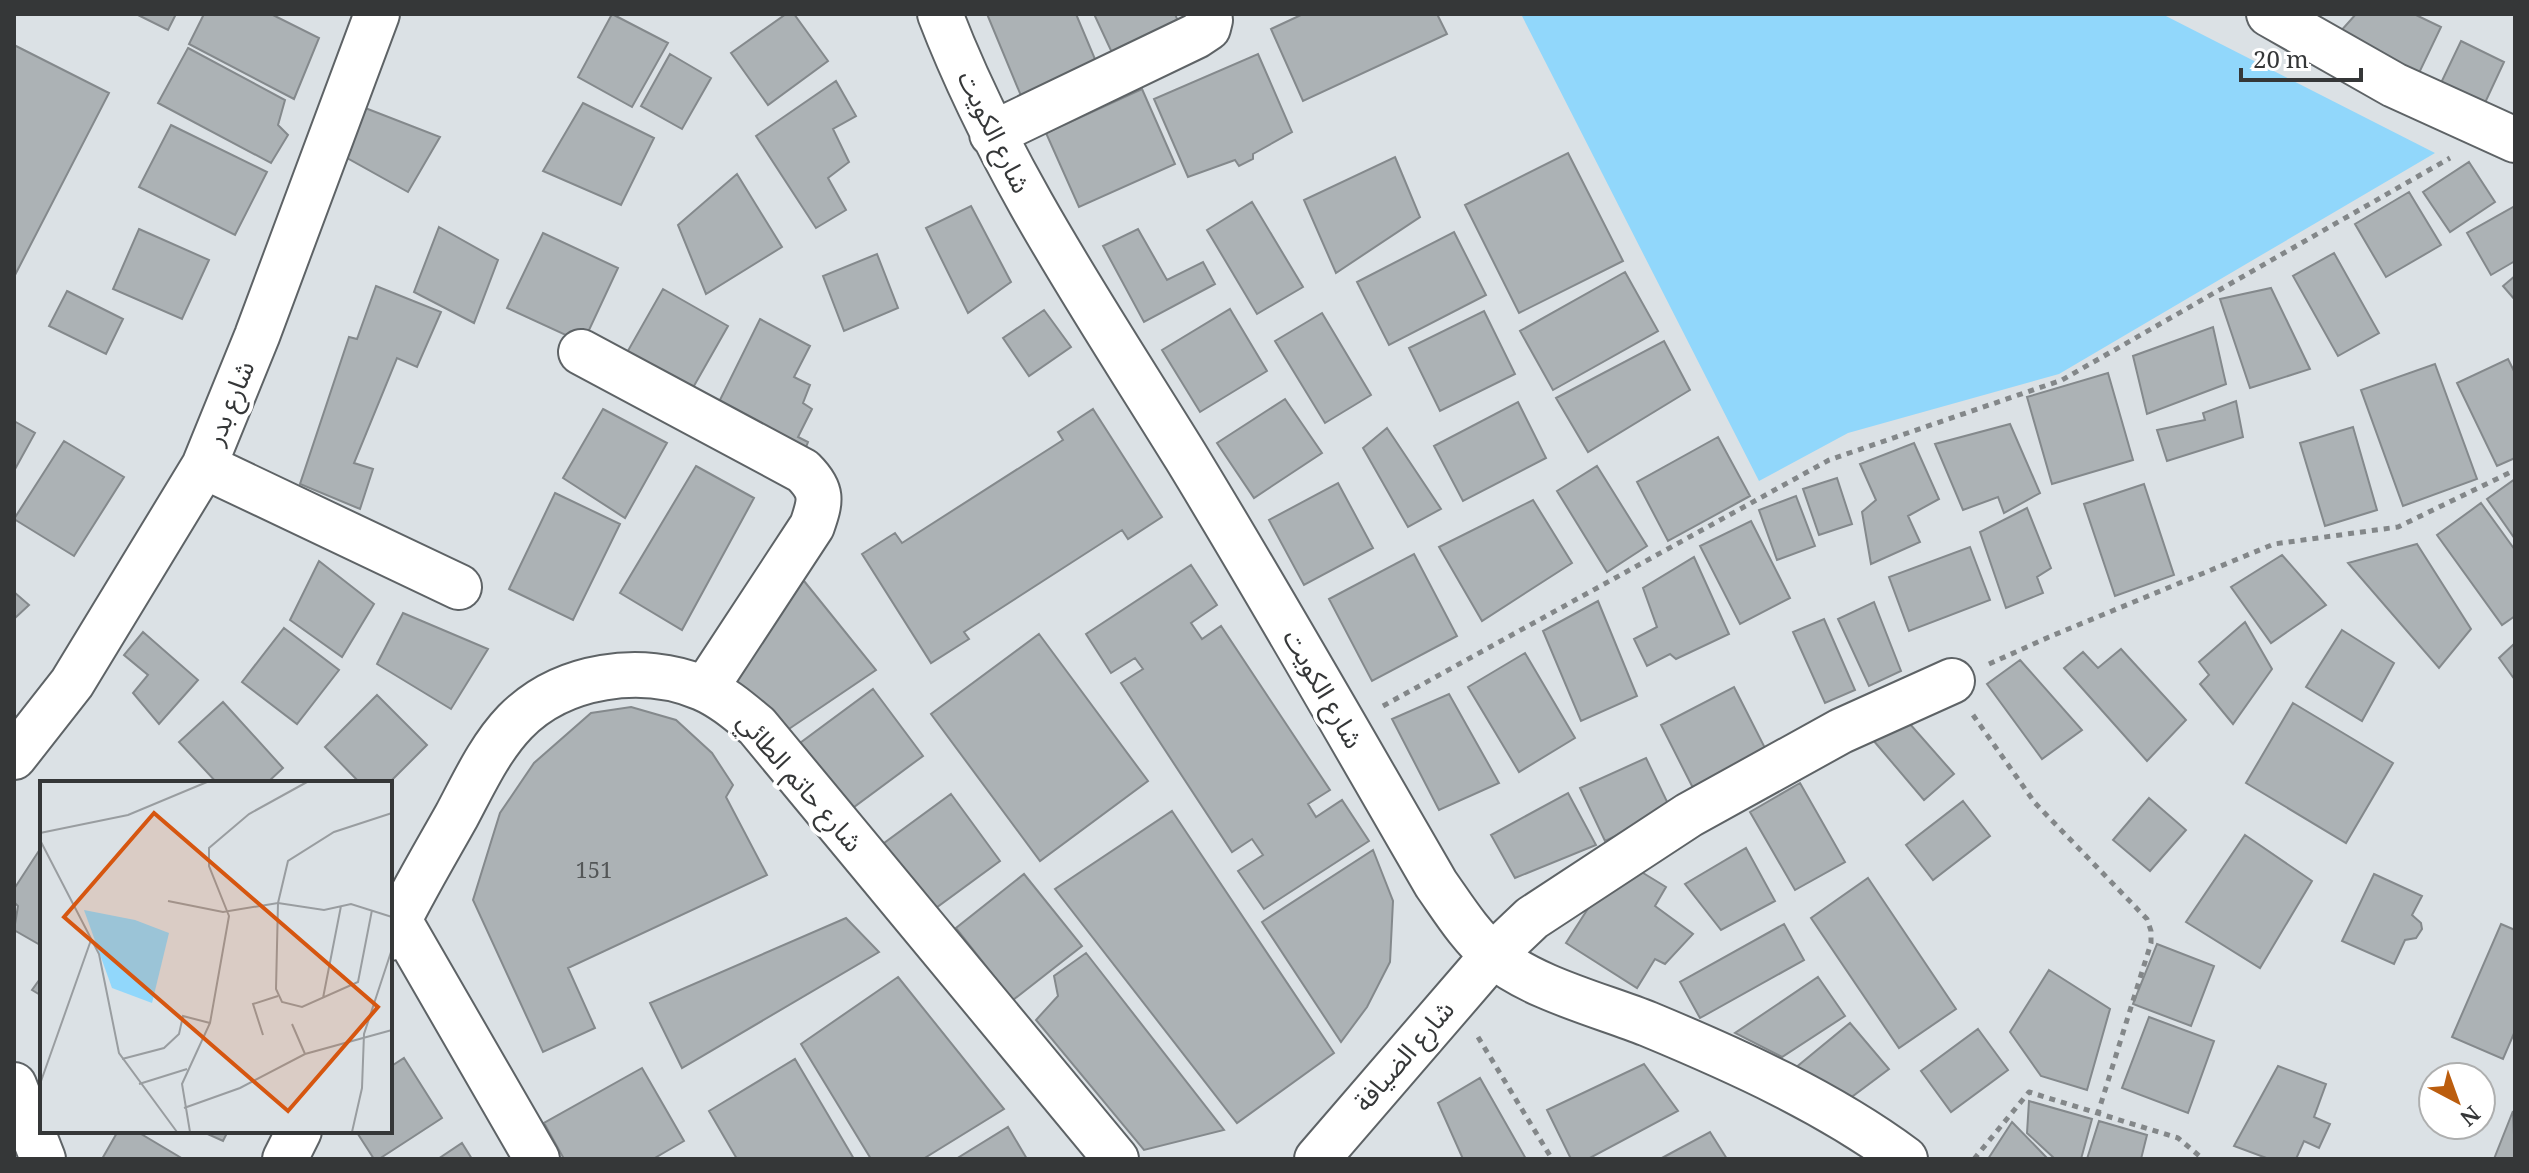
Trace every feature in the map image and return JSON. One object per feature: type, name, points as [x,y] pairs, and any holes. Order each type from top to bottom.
[{"type":"street","name":"شارع بدر","points":[[14,757],[72,683],[204,466],[257,336],[377,14]]},
{"type":"street","name":"شارع الكويت","points":[[940,14],[992,134],[1054,247],[1247,557],[1436,884],[1467,927],[1493,955],[1530,979],[1650,1025],[1760,1074],[1840,1115],[1905,1159]]},
{"type":"street","points":[[992,134],[1196,36],[1208,28],[1208,14]]},
{"type":"street","points":[[2269,14],[2394,85],[2515,140]]},
{"type":"street","points":[[581,352],[803,471],[819,493],[812,526],[705,689]]},
{"type":"street","points":[[204,466],[459,587]]},
{"type":"street","name":"شارع حاتم الطائي","points":[[394,929],[492,751],[516,721],[546,699],[580,683],[617,676],[647,675],[676,679],[705,689],[733,705],[757,726],[1116,1159]]},
{"type":"street","name":"شارع الضيافة","points":[[1317,1159],[1454,998],[1532,918],[1689,815],[1841,731],[1952,681]]},
{"type":"street","points":[[394,929],[537,1159]]},
{"type":"street","points":[[14,1085],[43,1159]]},
{"type":"street","points":[[285,1159],[298,1133]]},
{"type":"path","points":[[1374,711],[1829,460],[2062,380],[2450,158]]},
{"type":"path","points":[[2098,1113],[2151,943],[2147,919],[2035,803],[1991,743],[1952,681],[2049,637],[2274,544],[2398,527],[2515,470]]},
{"type":"path","points":[[1454,998],[1552,1159]]},
{"type":"path","points":[[1974,1159],[2029,1092],[2178,1138],[2203,1159]]},
{"type":"shaded area","points":[[1521,14],[2162,14],[2435,153],[2059,374],[1848,433],[1759,481]]},
{"type":"building","points":[[136,14],[176,14],[168,30]]},
{"type":"building","points":[[204,14],[271,14],[319,38],[294,99],[189,44]]},
{"type":"building","points":[[612,14],[668,43],[632,107],[578,77]]},
{"type":"building","points":[[786,14],[794,14],[828,61],[768,105],[731,53]]},
{"type":"building","points":[[987,14],[1076,14],[1100,71],[1024,103]]},
{"type":"building","points":[[1094,14],[1175,14],[1180,26],[1114,57]]},
{"type":"building","points":[[1303,14],[1437,14],[1447,34],[1303,101],[1271,29]]},
{"type":"building","points":[[2356,14],[2414,14],[2441,27],[2419,73],[2339,33]]},
{"type":"building","points":[[2461,41],[2504,62],[2484,105],[2440,85]]},
{"type":"building","points":[[14,45],[109,93],[15,275],[14,274]]},
{"type":"building","points":[[188,48],[285,100],[278,125],[288,135],[271,163],[158,103]]},
{"type":"building","points":[[670,54],[711,78],[682,129],[641,106]]},
{"type":"building","points":[[1258,54],[1292,132],[1253,154],[1253,159],[1239,166],[1235,160],[1188,177],[1154,99]]},
{"type":"building","points":[[836,81],[856,116],[833,129],[849,162],[828,178],[846,210],[816,228],[756,136]]},
{"type":"building","points":[[1142,89],[1175,164],[1079,207],[1046,133]]},
{"type":"building","points":[[583,103],[654,138],[621,205],[543,171]]},
{"type":"building","points":[[360,106],[440,137],[408,192],[340,154]]},
{"type":"building","points":[[171,125],[267,172],[235,235],[139,187]]},
{"type":"building","points":[[1568,153],[1623,261],[1519,313],[1465,205]]},
{"type":"building","points":[[1395,157],[1420,217],[1336,273],[1304,200]]},
{"type":"building","points":[[2469,162],[2495,202],[2450,232],[2423,192]]},
{"type":"building","points":[[737,174],[782,247],[706,294],[678,225]]},
{"type":"building","points":[[2409,192],[2441,245],[2386,277],[2355,224]]},
{"type":"building","points":[[1252,202],[1303,287],[1257,314],[1207,230]]},
{"type":"building","points":[[971,206],[1011,282],[968,313],[926,228]]},
{"type":"building","points":[[2515,206],[2515,261],[2491,275],[2467,233]]},
{"type":"building","points":[[439,227],[498,260],[474,323],[414,292]]},
{"type":"building","points":[[139,229],[209,260],[182,319],[113,289]]},
{"type":"building","points":[[1138,229],[1167,280],[1203,262],[1215,284],[1144,322],[1103,246]]},
{"type":"building","points":[[1454,232],[1486,295],[1389,345],[1357,282]]},
{"type":"building","points":[[543,233],[618,268],[583,343],[507,308]]},
{"type":"building","points":[[2334,253],[2379,333],[2338,356],[2293,276]]},
{"type":"building","points":[[877,254],[898,308],[844,331],[823,276]]},
{"type":"building","points":[[1625,272],[1658,331],[1553,390],[1520,331]]},
{"type":"building","points":[[2515,276],[2515,300],[2503,286]]},
{"type":"building","points":[[376,286],[441,312],[417,367],[397,358],[354,463],[373,469],[360,509],[300,484],[349,337],[357,339]]},
{"type":"building","points":[[2271,288],[2310,369],[2250,388],[2220,299]]},
{"type":"building","points":[[663,289],[728,326],[686,400],[621,363]]},
{"type":"building","points":[[67,291],[123,319],[106,354],[49,326]]},
{"type":"building","points":[[1230,309],[1267,371],[1200,412],[1162,350]]},
{"type":"building","points":[[1044,310],[1071,347],[1029,376],[1003,338]]},
{"type":"building","points":[[1484,311],[1515,374],[1440,411],[1409,348]]},
{"type":"building","points":[[1322,313],[1371,395],[1325,423],[1275,341]]},
{"type":"building","points":[[760,319],[810,346],[794,377],[810,385],[803,403],[812,409],[798,437],[808,442],[803,455],[714,412]]},
{"type":"building","points":[[2213,327],[2226,384],[2147,414],[2133,356]]},
{"type":"building","points":[[1664,341],[1690,390],[1588,452],[1556,398]]},
{"type":"building","points":[[2508,359],[2515,373],[2515,458],[2497,466],[2457,383]]},
{"type":"building","points":[[2435,364],[2477,479],[2403,506],[2361,390]]},
{"type":"building","points":[[2108,373],[2133,460],[2052,484],[2027,397]]},
{"type":"building","points":[[1285,399],[1322,453],[1254,498],[1217,443]]},
{"type":"building","points":[[2236,401],[2243,437],[2167,461],[2157,430],[2205,420],[2203,413]]},
{"type":"building","points":[[1518,402],[1546,458],[1463,501],[1434,446]]},
{"type":"building","points":[[603,409],[667,443],[625,518],[563,478]]},
{"type":"building","points":[[1093,409],[1162,517],[1128,539],[1122,530],[964,632],[969,639],[931,663],[862,554],[895,533],[902,543],[1063,440],[1058,432]]},
{"type":"building","points":[[14,421],[35,433],[14,471]]},
{"type":"building","points":[[2010,424],[2040,493],[2004,513],[1998,497],[1963,510],[1935,444]]},
{"type":"building","points":[[2353,427],[2377,510],[2325,526],[2300,443]]},
{"type":"building","points":[[1387,428],[1441,509],[1408,527],[1363,448]]},
{"type":"building","points":[[1718,437],[1750,496],[1668,541],[1637,482]]},
{"type":"building","points":[[64,441],[124,477],[74,556],[14,519]]},
{"type":"building","points":[[1914,443],[1939,499],[1908,516],[1920,542],[1871,564],[1862,512],[1876,500],[1860,464]]},
{"type":"building","points":[[696,466],[754,498],[682,630],[620,593]]},
{"type":"building","points":[[1597,466],[1647,546],[1607,572],[1557,491]]},
{"type":"building","points":[[1837,478],[1852,524],[1819,535],[1803,489]]},
{"type":"building","points":[[2515,479],[2515,539],[2487,499]]},
{"type":"building","points":[[1338,483],[1373,548],[1304,585],[1269,520]]},
{"type":"building","points":[[2144,484],[2174,575],[2115,596],[2084,504]]},
{"type":"building","points":[[555,493],[620,524],[573,620],[509,589]]},
{"type":"building","points":[[1796,496],[1815,546],[1777,560],[1759,510]]},
{"type":"building","points":[[1533,500],[1572,563],[1482,621],[1439,547]]},
{"type":"building","points":[[2481,503],[2515,550],[2515,616],[2502,625],[2437,535]]},
{"type":"building","points":[[2027,508],[2051,568],[2037,577],[2043,593],[2006,608],[1980,532]]},
{"type":"building","points":[[1751,521],[1790,598],[1740,624],[1700,546]]},
{"type":"building","points":[[2417,544],[2471,629],[2439,668],[2348,563]]},
{"type":"building","points":[[1970,547],[1990,600],[1909,631],[1889,577]]},
{"type":"building","points":[[1414,554],[1457,636],[1372,681],[1329,599]]},
{"type":"building","points":[[2282,555],[2326,605],[2271,643],[2231,587]]},
{"type":"building","points":[[1694,557],[1729,634],[1676,659],[1670,654],[1647,666],[1634,639],[1657,627],[1643,588]]},
{"type":"building","points":[[319,561],[374,604],[342,657],[290,620]]},
{"type":"building","points":[[1191,565],[1217,605],[1191,623],[1202,639],[1221,626],[1330,790],[1308,804],[1316,817],[1342,800],[1369,841],[1264,909],[1238,871],[1263,855],[1252,839],[1232,852],[1121,683],[1143,669],[1135,658],[1111,673],[1086,634]]},
{"type":"building","points":[[800,576],[876,670],[780,735],[734,679]]},
{"type":"building","points":[[14,592],[29,605],[14,619]]},
{"type":"building","points":[[1598,601],[1637,696],[1581,721],[1543,631]]},
{"type":"building","points":[[1874,602],[1901,671],[1869,686],[1838,619]]},
{"type":"building","points":[[403,613],[488,649],[451,709],[377,664]]},
{"type":"building","points":[[1824,619],[1855,690],[1825,703],[1793,632]]},
{"type":"building","points":[[2245,622],[2272,669],[2233,724],[2200,684],[2209,675],[2199,662]]},
{"type":"building","points":[[284,628],[339,670],[297,724],[242,682]]},
{"type":"building","points":[[2342,630],[2394,663],[2362,721],[2306,687]]},
{"type":"building","points":[[143,632],[198,680],[159,724],[133,693],[148,675],[124,655]]},
{"type":"building","points":[[1039,634],[1148,781],[1040,861],[931,714]]},
{"type":"building","points":[[2515,643],[2515,680],[2499,658]]},
{"type":"building","points":[[2121,649],[2186,720],[2147,761],[2064,668],[2083,652],[2098,668]]},
{"type":"building","points":[[1525,653],[1575,738],[1519,772],[1468,687]]},
{"type":"building","points":[[2020,660],[2082,730],[2042,759],[1987,684]]},
{"type":"building","points":[[1734,687],[1767,752],[1694,790],[1661,725]]},
{"type":"building","points":[[873,689],[923,756],[850,810],[800,743]]},
{"type":"building","points":[[1449,694],[1499,783],[1439,810],[1392,719]]},
{"type":"building","points":[[377,695],[427,745],[391,781],[358,781],[325,747]]},
{"type":"building","points":[[223,702],[283,768],[269,781],[215,781],[179,742]]},
{"type":"building","points":[[2293,703],[2393,763],[2346,843],[2246,783]]},
{"type":"building","points":[[631,707],[676,720],[712,753],[733,785],[726,797],[767,875],[568,968],[595,1028],[543,1052],[473,900],[500,813],[534,763],[591,713]]},
{"type":"building","points":[[1902,715],[1954,774],[1924,800],[1873,740]]},
{"type":"building","points":[[1646,758],[1671,810],[1605,841],[1580,788]]},
{"type":"building","points":[[1800,783],[1845,862],[1795,890],[1750,812]]},
{"type":"building","points":[[1568,793],[1596,845],[1515,878],[1491,835]]},
{"type":"building","points":[[951,794],[1000,861],[929,913],[880,846]]},
{"type":"building","points":[[2149,798],[2186,830],[2150,871],[2113,840]]},
{"type":"building","points":[[1963,801],[1990,836],[1933,880],[1906,845]]},
{"type":"building","points":[[1172,811],[1334,1053],[1237,1123],[1055,889]]},
{"type":"building","points":[[2245,835],[2312,881],[2260,968],[2186,922]]},
{"type":"building","points":[[1746,848],[1775,901],[1721,930],[1685,884]]},
{"type":"building","points":[[40,849],[40,945],[14,930],[18,906],[14,902],[14,889]]},
{"type":"building","points":[[1373,850],[1393,901],[1390,962],[1367,1007],[1341,1042],[1262,922]]},
{"type":"building","points":[[1635,868],[1666,887],[1655,906],[1693,934],[1665,964],[1655,959],[1637,988],[1566,943],[1596,896]]},
{"type":"building","points":[[1024,874],[1082,946],[1013,1000],[956,928]]},
{"type":"building","points":[[2374,874],[2422,896],[2412,915],[2421,923],[2422,929],[2416,938],[2405,940],[2394,964],[2342,941]]},
{"type":"building","points":[[1868,878],[1956,1009],[1899,1048],[1811,918]]},
{"type":"building","points":[[846,918],[879,952],[682,1068],[650,1003]]},
{"type":"building","points":[[1784,924],[1804,960],[1700,1018],[1680,982]]},
{"type":"building","points":[[2501,924],[2515,930],[2515,1031],[2503,1059],[2452,1037]]},
{"type":"building","points":[[2157,944],[2214,966],[2191,1026],[2133,1004]]},
{"type":"building","points":[[1086,953],[1224,1130],[1144,1150],[1036,1020],[1058,996],[1054,976]]},
{"type":"building","points":[[2049,970],[2110,1009],[2087,1090],[2041,1076],[2010,1032]]},
{"type":"building","points":[[898,977],[1004,1109],[923,1159],[871,1159],[801,1044]]},
{"type":"building","points":[[1818,977],[1845,1016],[1782,1057],[1735,1033]]},
{"type":"building","points":[[40,979],[40,995],[32,990]]},
{"type":"building","points":[[2149,1017],[2214,1041],[2188,1113],[2122,1088]]},
{"type":"building","points":[[1850,1023],[1889,1069],[1841,1105],[1794,1069]]},
{"type":"building","points":[[1978,1029],[2008,1070],[1951,1112],[1921,1071]]},
{"type":"building","points":[[404,1058],[442,1118],[379,1159],[374,1159],[357,1133],[392,1133],[392,1066]]},
{"type":"building","points":[[795,1059],[854,1159],[737,1159],[709,1111]]},
{"type":"building","points":[[1644,1064],[1678,1111],[1588,1159],[1571,1159],[1547,1110]]},
{"type":"building","points":[[2278,1066],[2326,1084],[2314,1117],[2330,1124],[2319,1148],[2304,1141],[2296,1159],[2269,1159],[2234,1146]]},
{"type":"building","points":[[642,1068],[684,1141],[653,1159],[564,1159],[544,1123]]},
{"type":"building","points":[[1480,1078],[1526,1159],[1463,1159],[1438,1103]]},
{"type":"building","points":[[2029,1101],[2092,1119],[2081,1159],[2055,1159],[2027,1133]]},
{"type":"building","points":[[2513,1111],[2515,1159],[2494,1159]]},
{"type":"building","points":[[2099,1121],[2147,1135],[2141,1159],[2087,1159]]},
{"type":"building","points":[[2012,1122],[2048,1159],[1988,1159]]},
{"type":"building","points":[[1008,1127],[1027,1159],[956,1159]]},
{"type":"building","points":[[1710,1132],[1727,1159],[1660,1159]]},
{"type":"building","points":[[117,1133],[139,1133],[183,1159],[102,1159]]},
{"type":"building","points":[[205,1133],[227,1133],[223,1141]]},
{"type":"building","points":[[462,1143],[472,1159],[438,1159]]}]
